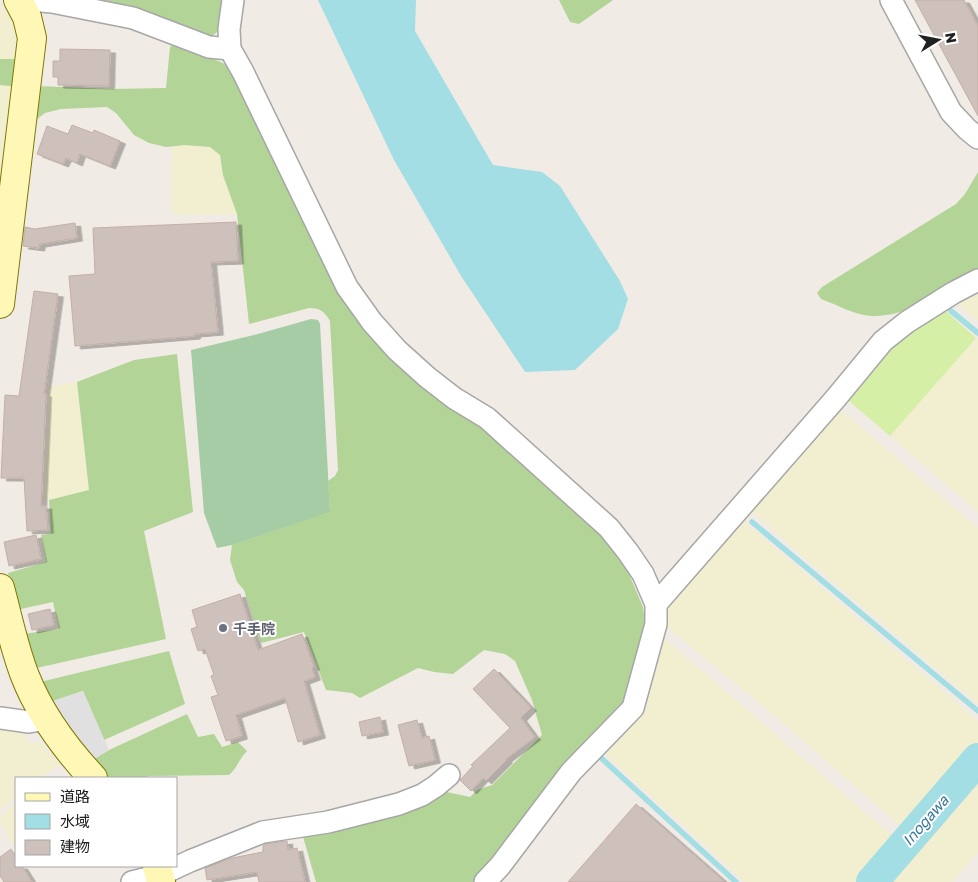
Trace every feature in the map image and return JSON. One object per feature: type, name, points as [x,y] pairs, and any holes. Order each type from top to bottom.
[{"type":"street","points":[[0,304],[32,38],[27,17],[18,0]]},
{"type":"street","points":[[31,0],[52,2],[133,18],[209,47],[230,49]]},
{"type":"street","points":[[233,0],[229,29],[230,49],[348,287],[372,322],[397,350],[427,377],[454,398],[487,418],[609,528],[643,574],[656,604],[656,624],[633,708],[572,772],[500,866],[485,882]]},
{"type":"street","points":[[891,0],[951,112],[978,138]]},
{"type":"street","points":[[656,604],[836,398],[883,341],[907,322],[953,293],[978,280]]},
{"type":"street","points":[[0,588],[26,678],[47,719],[78,763],[92,777]]},
{"type":"street","points":[[0,718],[29,722],[47,719]]},
{"type":"street","points":[[178,866],[263,832],[328,822],[399,804],[422,796],[449,775]]},
{"type":"street","points":[[132,882],[176,867]]},
{"type":"shaded area","points":[[0,6],[12,18],[22,37],[20,59],[0,59]]},
{"type":"shaded area","points":[[0,85],[18,87],[0,205]]},
{"type":"shaded area","points":[[185,145],[210,147],[220,155],[223,175],[237,214],[172,215],[172,147]]},
{"type":"shaded area","points":[[978,294],[978,321],[957,304]]},
{"type":"shaded area","points":[[976,338],[978,339],[978,512],[890,436]]},
{"type":"shaded area","points":[[77,382],[89,490],[44,500],[49,387]]},
{"type":"shaded area","points":[[843,412],[978,528],[978,704],[793,548],[751,510],[835,413]]},
{"type":"shaded area","points":[[740,518],[978,721],[978,748],[905,830],[783,723],[666,626],[666,602]]},
{"type":"shaded area","points":[[662,636],[897,840],[862,882],[745,882],[602,751]]},
{"type":"shaded area","points":[[83,691],[109,750],[91,761],[50,702]]},
{"type":"shaded area","points":[[0,728],[20,731],[30,743],[40,742],[60,764],[42,777],[15,777],[15,797],[0,810]]},
{"type":"shaded area","points":[[978,772],[978,852],[952,882],[882,882]]},
{"type":"shaded area","points":[[15,803],[15,844],[12,845],[0,821],[0,817]]},
{"type":"green space","points":[[69,0],[225,0],[218,31],[210,38]]},
{"type":"green space","points":[[559,0],[613,0],[579,24],[570,22]]},
{"type":"green space","points":[[175,43],[223,63],[236,74],[341,290],[603,535],[623,560],[643,607],[646,626],[632,693],[477,882],[316,882],[302,833],[442,791],[470,797],[477,790],[492,785],[542,735],[532,700],[515,661],[505,654],[484,650],[453,674],[418,668],[360,698],[352,693],[326,690],[304,632],[261,643],[244,590],[237,582],[230,560],[232,545],[330,511],[328,481],[335,476],[338,470],[330,321],[321,311],[309,308],[249,324],[237,214],[223,175],[220,155],[210,147],[185,145],[166,147],[149,143],[134,135],[116,113],[107,107],[61,109],[45,113],[32,120],[37,86],[112,89],[166,88],[170,47]]},
{"type":"green space","points":[[0,59],[20,59],[18,87],[0,85]]},
{"type":"green space","points":[[978,172],[978,271],[929,300],[890,315],[862,315],[821,299],[817,293],[822,287],[956,204],[965,194]]},
{"type":"green space","points":[[942,308],[976,338],[890,436],[849,401],[846,396],[888,346]]},
{"type":"green space","points":[[311,319],[318,320],[320,324],[330,512],[232,545],[217,548],[204,513],[191,350]]},
{"type":"green space","points":[[177,354],[193,512],[144,531],[166,639],[32,669],[23,634],[59,629],[53,602],[16,610],[8,573],[46,562],[41,535],[51,533],[49,500],[89,490],[77,382],[134,360]]},
{"type":"green space","points":[[169,651],[185,704],[104,740],[83,691],[50,702],[40,682]]},
{"type":"green space","points":[[187,714],[198,737],[214,734],[222,747],[238,742],[247,751],[229,775],[108,777],[91,761],[109,750]]},
{"type":"water","points":[[318,0],[416,0],[415,31],[493,165],[542,172],[560,186],[620,281],[628,299],[618,329],[575,370],[525,372],[461,276],[394,160]]},
{"type":"building","points":[[915,0],[964,0],[978,26],[978,116]]},
{"type":"building","points":[[60,49],[110,50],[109,86],[58,85],[58,77],[53,77],[53,61],[60,61]]},
{"type":"building","points":[[72,125],[93,133],[94,130],[120,141],[110,166],[80,154],[77,163],[66,158],[63,164],[37,154],[47,126],[68,134]]},
{"type":"building","points":[[236,222],[238,261],[211,262],[218,332],[195,334],[195,336],[75,346],[69,276],[95,274],[93,228]]},
{"type":"building","points":[[75,223],[77,238],[40,244],[39,248],[23,246],[25,227],[35,229]]},
{"type":"building","points":[[34,291],[58,294],[44,394],[46,394],[41,506],[46,506],[48,530],[27,531],[24,478],[1,478],[5,395],[19,396]]},
{"type":"building","points":[[36,535],[41,559],[9,566],[4,542]]},
{"type":"building","points":[[240,594],[258,650],[302,634],[314,667],[312,668],[315,677],[304,681],[320,735],[298,742],[285,698],[236,715],[242,736],[226,741],[211,697],[218,695],[211,676],[214,675],[205,649],[198,651],[191,629],[197,627],[192,610]]},
{"type":"building","points":[[50,609],[54,625],[32,630],[28,614]]},
{"type":"building","points":[[494,669],[531,708],[521,718],[535,737],[506,759],[486,781],[483,778],[471,791],[460,780],[473,766],[471,765],[510,728],[473,689]]},
{"type":"building","points":[[380,717],[383,732],[362,736],[359,722]]},
{"type":"building","points":[[417,720],[422,738],[429,736],[435,760],[409,766],[398,725]]},
{"type":"building","points":[[636,804],[725,882],[568,882]]},
{"type":"building","points":[[287,841],[288,850],[297,848],[305,882],[259,882],[257,872],[207,880],[205,868],[232,858],[263,852],[263,846],[266,844]]},
{"type":"building","points":[[11,849],[15,855],[15,867],[23,867],[32,882],[4,882],[0,876],[0,857]]},
{"type":"waterway","points":[[951,311],[978,333]]},
{"type":"waterway","points":[[752,522],[978,711]]},
{"type":"waterway","points":[[599,756],[736,882]]},
{"type":"waterway","name":"Inogawa","points":[[872,882],[978,759]]},
{"type":"place","name":"千手院","points":[[223,628]]}]
